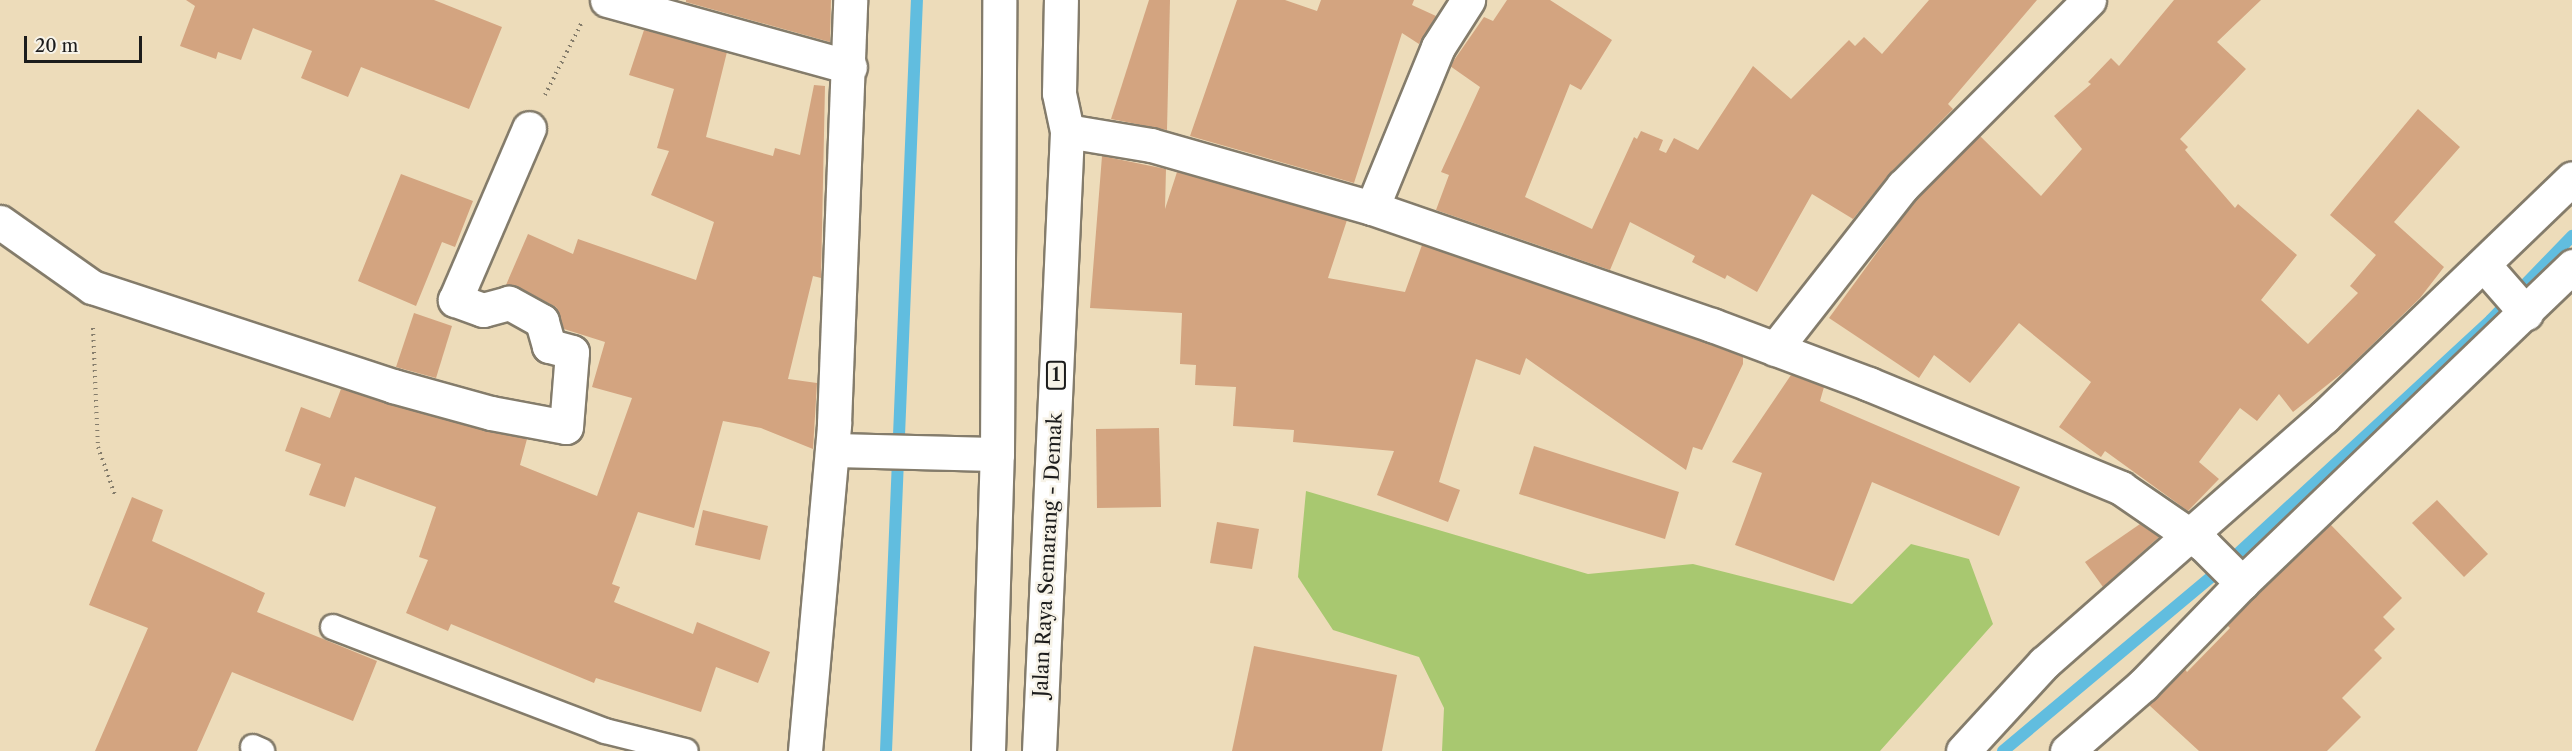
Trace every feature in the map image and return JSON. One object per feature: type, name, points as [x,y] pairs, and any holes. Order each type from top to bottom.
[{"type":"main road","points":[[607,0],[850,67]]},
{"type":"main road","points":[[805,751],[832,450],[850,67],[850,0]]},
{"type":"main road","points":[[988,751],[997,454],[999,0]]},
{"type":"main road","name":"Jalan Raya Semarang - Demak","points":[[1039,751],[1067,131],[1059,93],[1061,0]]},
{"type":"main road","points":[[1372,208],[1438,47],[1468,0]]},
{"type":"main road","points":[[1775,349],[1903,186],[2088,0]]},
{"type":"main road","points":[[0,222],[92,286],[393,386],[491,414],[566,427],[572,352],[549,346],[542,321],[509,303],[483,310],[455,300],[529,128]]},
{"type":"main road","points":[[1067,131],[1151,145],[1372,208],[1775,349],[2121,488],[2196,540],[2242,584]]},
{"type":"main road","points":[[1963,751],[2044,663],[2196,540],[2324,417],[2492,274],[2572,178]]},
{"type":"main road","points":[[2067,751],[2143,685],[2242,584],[2526,313],[2572,266]]},
{"type":"main road","points":[[2492,274],[2526,313]]},
{"type":"main road","points":[[832,450],[929,455],[997,454]]},
{"type":"lane","points":[[333,627],[605,731],[686,751]]},
{"type":"path","points":[[529,128],[582,21]]},
{"type":"path","points":[[92,286],[98,447],[115,495]]},
{"type":"green space","points":[[1306,491],[1588,574],[1693,564],[1852,604],[1911,544],[1969,559],[1993,624],[1880,751],[1442,751],[1444,708],[1419,657],[1333,630],[1298,577]]},
{"type":"building","points":[[186,0],[434,0],[502,27],[469,109],[361,67],[348,97],[301,78],[312,51],[253,28],[241,60],[218,52],[216,59],[180,46],[195,6]]},
{"type":"building","points":[[686,0],[831,0],[830,42],[686,2]]},
{"type":"building","points":[[1149,0],[1170,0],[1167,130],[1111,119]]},
{"type":"building","points":[[1237,0],[1285,0],[1317,11],[1321,0],[1414,0],[1412,5],[1436,16],[1419,44],[1402,33],[1354,183],[1190,136]]},
{"type":"building","points":[[1507,0],[1550,0],[1612,40],[1581,90],[1570,84],[1525,197],[1592,229],[1634,137],[1637,139],[1641,131],[1663,140],[1659,150],[1666,153],[1674,138],[1698,150],[1753,66],[1791,99],[1849,40],[1855,46],[1864,37],[1882,54],[1929,0],[2037,0],[1948,104],[1953,109],[1890,173],[1853,219],[1812,194],[1757,292],[1727,275],[1725,279],[1692,262],[1695,256],[1630,222],[1610,270],[1436,210],[1449,175],[1441,172],[1480,87],[1450,66],[1484,17],[1493,21]]},
{"type":"building","points":[[2174,0],[2261,0],[2217,42],[2246,69],[2180,139],[2188,147],[2185,150],[2235,208],[2238,204],[2297,255],[2261,300],[2308,344],[2358,293],[2350,286],[2376,255],[2330,215],[2418,109],[2460,147],[2394,222],[2444,267],[2420,298],[2346,370],[2293,412],[2279,394],[2257,421],[2240,408],[2199,462],[2219,479],[2188,511],[2105,451],[2101,457],[2059,427],[2091,382],[2019,323],[1970,383],[1934,355],[1919,378],[1829,318],[1917,198],[1980,136],[2041,196],[2082,149],[2054,116],[2091,84],[2088,82],[2111,58],[2119,66]]},
{"type":"building","points":[[644,30],[727,52],[706,137],[773,156],[775,148],[800,155],[814,85],[825,86],[821,278],[813,276],[788,379],[817,383],[813,449],[761,428],[723,421],[694,528],[638,512],[612,584],[620,587],[614,602],[693,634],[697,622],[770,652],[758,683],[716,667],[701,712],[596,678],[594,683],[451,624],[448,631],[406,613],[428,560],[419,557],[436,507],[355,477],[345,507],[309,495],[321,464],[285,451],[301,407],[330,418],[341,389],[486,431],[527,439],[520,465],[597,496],[632,398],[592,387],[605,342],[564,329],[556,307],[518,287],[506,285],[528,234],[573,254],[578,239],[696,280],[714,222],[651,195],[669,151],[657,148],[674,89],[629,75]]},
{"type":"building","points":[[1102,156],[1166,169],[1165,209],[1177,172],[1347,220],[1328,278],[1405,292],[1422,245],[1706,343],[1743,357],[1743,364],[1702,450],[1693,447],[1686,470],[1526,358],[1520,375],[1476,359],[1439,482],[1460,490],[1448,522],[1377,495],[1394,451],[1293,442],[1294,430],[1233,426],[1236,387],[1195,385],[1196,365],[1180,364],[1182,313],[1090,308]]},
{"type":"building","points":[[401,174],[473,201],[455,247],[442,242],[416,306],[358,281]]},
{"type":"building","points":[[414,313],[452,326],[436,378],[396,367]]},
{"type":"building","points":[[1791,375],[1824,387],[1820,401],[2020,487],[1999,536],[1872,482],[1834,581],[1735,545],[1762,473],[1732,462]]},
{"type":"building","points":[[1159,428],[1161,507],[1097,508],[1096,429]]},
{"type":"building","points":[[1534,446],[1679,492],[1665,539],[1519,494]]},
{"type":"building","points":[[132,497],[163,510],[152,541],[265,593],[257,612],[377,661],[353,721],[232,672],[197,751],[95,751],[148,628],[89,605]]},
{"type":"building","points":[[2437,500],[2488,554],[2464,577],[2412,523]]},
{"type":"building","points":[[703,510],[768,526],[760,560],[695,545]]},
{"type":"building","points":[[1217,522],[1259,529],[1252,569],[1210,563]]},
{"type":"building","points":[[2140,524],[2159,537],[2103,587],[2085,562]]},
{"type":"building","points":[[2330,524],[2402,598],[2383,617],[2395,629],[2374,650],[2382,658],[2342,698],[2361,717],[2327,751],[2199,751],[2149,705],[2185,669],[2187,672],[2230,628],[2227,625]]},
{"type":"building","points":[[1254,646],[1397,675],[1382,751],[1232,751]]},
{"type":"waterway","points":[[886,751],[917,0]]},
{"type":"waterway","points":[[2003,751],[2230,561],[2491,320],[2572,236]]}]
